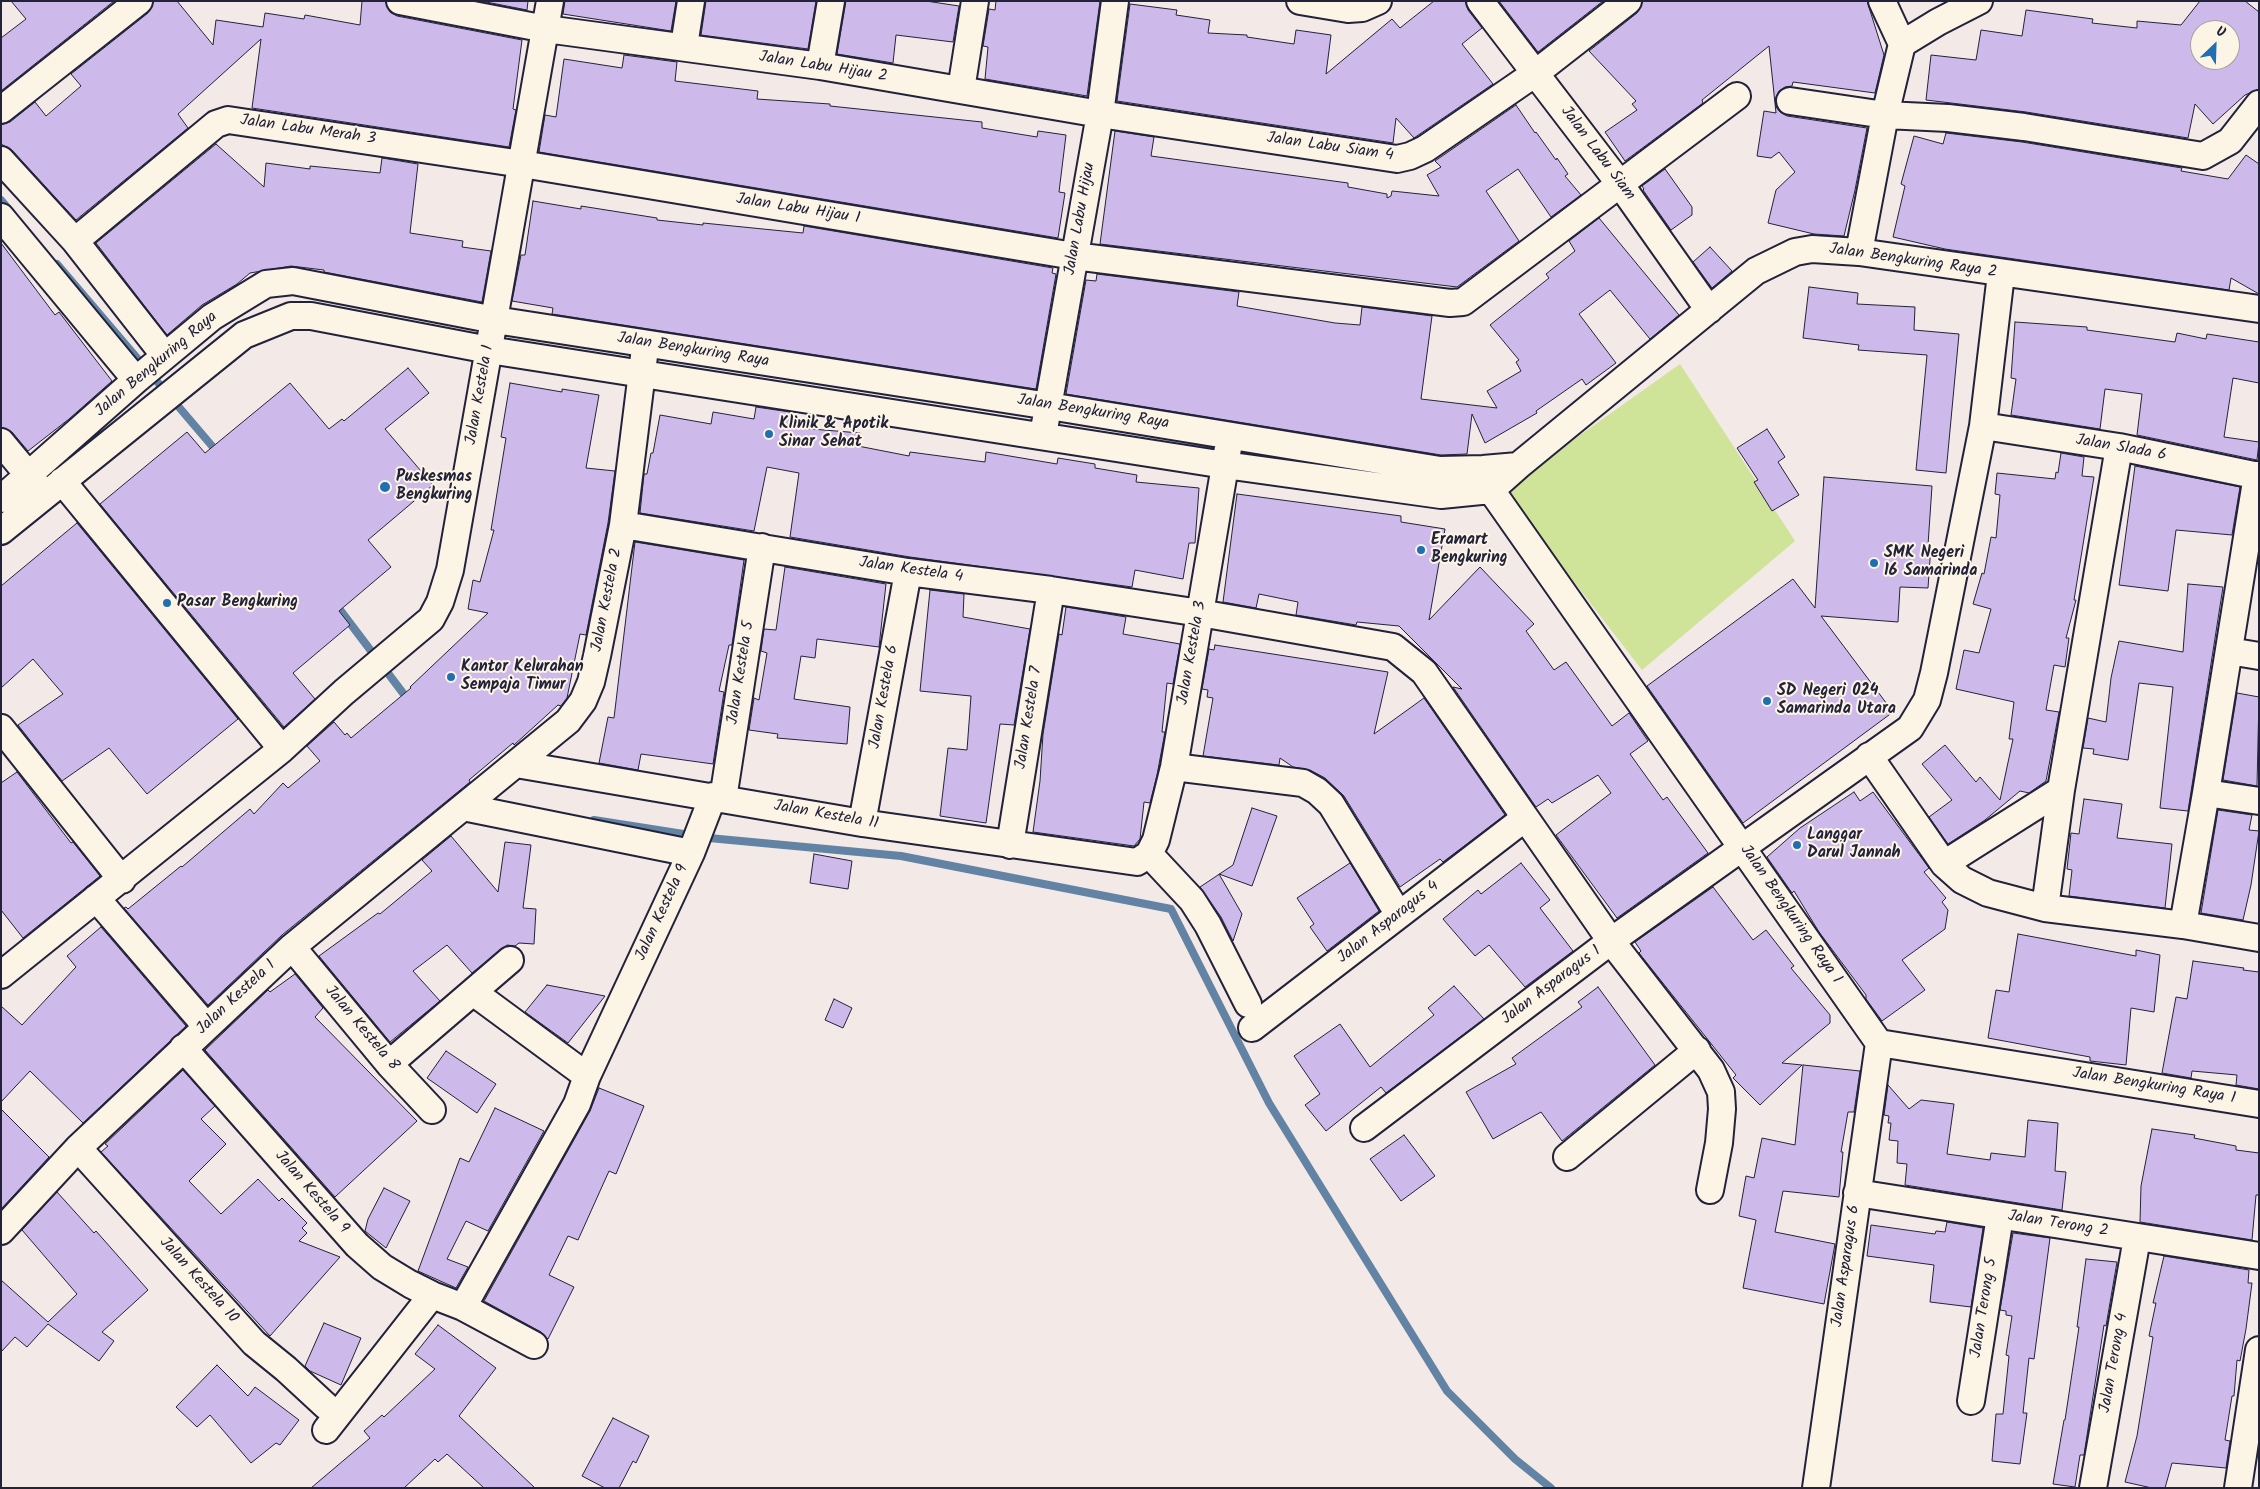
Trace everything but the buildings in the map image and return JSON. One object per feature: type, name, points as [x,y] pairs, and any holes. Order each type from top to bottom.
[{"type":"street","points":[[1,110],[139,1]]},
{"type":"street","name":"Jalan Labu Hijau 2","points":[[400,1],[546,29],[684,46],[820,66],[1100,114]]},
{"type":"street","name":"Jalan Kestela 1","points":[[1,975],[96,898],[122,880],[282,748],[382,659],[431,619],[440,602],[450,570],[550,1]]},
{"type":"street","points":[[684,46],[690,1]]},
{"type":"street","points":[[820,66],[831,1]]},
{"type":"street","points":[[961,90],[975,1]]},
{"type":"street","name":"Jalan Labu Hijau","points":[[1043,437],[1100,114],[1115,1]]},
{"type":"street","points":[[1300,1],[1348,9],[1362,8],[1378,1]]},
{"type":"street","name":"Jalan Labu Siam","points":[[1480,1],[1620,184],[1708,310]]},
{"type":"street","name":"Jalan Labu Siam 4","points":[[1100,114],[1397,159],[1410,156],[1425,148],[1536,72],[1628,1]]},
{"type":"street","points":[[1859,252],[1885,116],[1902,44],[1882,1]]},
{"type":"street","points":[[1902,44],[1938,22],[1979,1]]},
{"type":"street","name":"Jalan Labu Hijau 1","points":[[522,164],[1074,256],[1450,304],[1463,302],[1737,96]]},
{"type":"street","points":[[1790,101],[1885,116],[1948,118],[2024,127],[2203,156],[2230,141],[2259,104]]},
{"type":"street","name":"Jalan Labu Merah 3","points":[[75,241],[216,124],[228,120],[522,164]]},
{"type":"street","points":[[1,160],[75,241],[151,368]]},
{"type":"street","points":[[1,217],[151,368]]},
{"type":"street","name":"Jalan Bengkuring Raya 2","points":[[1474,481],[1518,466],[1756,271],[1795,252],[1812,249],[1859,252],[2001,274],[2259,309]]},
{"type":"street","name":"Jalan Asparagus 1","points":[[1364,1128],[1611,941],[1910,728],[1927,700],[1983,426],[2001,274]]},
{"type":"street","name":"Jalan Bengkuring Raya","points":[[1,531],[151,368],[212,317],[266,284],[293,281],[495,320],[1048,406],[1440,470],[1474,481]]},
{"type":"street","name":"Jalan Bengkuring Raya","points":[[1,499],[45,483],[171,393],[244,335],[291,316],[311,316],[488,350],[1225,465],[1441,495],[1474,481]]},
{"type":"street","name":"Jalan Kestela 2","points":[[486,787],[568,721],[583,701],[591,682],[623,524],[645,344]]},
{"type":"street","name":"Jalan Slada 6","points":[[1983,426],[2119,447],[2258,475]]},
{"type":"street","name":"Jalan Kestela 3","points":[[1143,858],[1156,840],[1174,767],[1230,435]]},
{"type":"street","points":[[1,442],[45,483],[282,748]]},
{"type":"street","points":[[2045,908],[2061,790],[2119,447]]},
{"type":"street","points":[[2183,926],[2258,475]]},
{"type":"street","name":"Jalan Bengkuring Raya 1","points":[[1474,481],[1743,846],[1879,1043],[2259,1104]]},
{"type":"street","name":"Jalan Kestela 4","points":[[623,524],[908,572],[1051,590],[1200,613],[1393,647],[1424,672],[1611,941],[1711,1070],[1721,1092],[1722,1109],[1719,1143],[1710,1190]]},
{"type":"street","name":"Jalan Kestela 5","points":[[694,847],[715,800],[762,547]]},
{"type":"street","name":"Jalan Kestela 6","points":[[862,823],[908,572]]},
{"type":"street","name":"Jalan Kestela 7","points":[[1010,845],[1051,590]]},
{"type":"street","points":[[2229,651],[2259,656]]},
{"type":"street","points":[[1,728],[122,880]]},
{"type":"street","points":[[1869,756],[1944,864],[1962,880],[1988,893],[2045,908],[2259,938]]},
{"type":"street","name":"Jalan Kestela 11","points":[[516,764],[715,800],[862,823],[1010,845],[1143,858]]},
{"type":"street","points":[[1174,767],[1303,783],[1317,791],[1330,804],[1399,915]]},
{"type":"street","name":"Jalan Kestela 1","points":[[1,1231],[78,1148],[292,947],[486,787]]},
{"type":"street","points":[[1944,864],[2061,790]]},
{"type":"street","points":[[2206,794],[2259,802]]},
{"type":"street","name":"Jalan Kestela 9","points":[[463,807],[694,847],[587,1076],[577,1104],[463,1307]]},
{"type":"street","name":"Jalan Asparagus 4","points":[[1143,858],[1192,900],[1208,925],[1250,1016],[1399,915],[1525,818]]},
{"type":"street","points":[[96,898],[206,1026]]},
{"type":"street","name":"Jalan Kestela 8","points":[[292,947],[389,1064],[432,1110]]},
{"type":"street","points":[[389,1064],[510,960]]},
{"type":"street","points":[[473,992],[587,1076]]},
{"type":"street","name":"Jalan Asparagus 6","points":[[1816,1488],[1879,1043]]},
{"type":"street","name":"Jalan Kestela 9","points":[[183,1048],[357,1245],[382,1267],[432,1296],[463,1307],[534,1345]]},
{"type":"street","points":[[1567,1157],[1696,1050]]},
{"type":"street","name":"Jalan Kestela 10","points":[[78,1148],[254,1343],[286,1369],[326,1418],[432,1296]]},
{"type":"street","name":"Jalan Terong 2","points":[[1857,1193],[2259,1256]]},
{"type":"street","name":"Jalan Terong 5","points":[[1971,1401],[2000,1216]]},
{"type":"street","name":"Jalan Terong 4","points":[[2093,1488],[2137,1238]]},
{"type":"street","points":[[2238,1488],[2259,1350]]},
{"type":"green space","points":[[1680,364],[1795,541],[1642,670],[1503,490]]},
{"type":"waterway","points":[[1,200],[11,212]]},
{"type":"waterway","points":[[57,264],[218,453]]},
{"type":"waterway","points":[[334,602],[409,701]]},
{"type":"waterway","points":[[594,820],[709,838],[901,856],[1171,909],[1269,1103],[1447,1391],[1515,1459],[1551,1488]]},
{"type":"place","name":"Klinik & Apotik Sinar Sehat","points":[[769,434]]},
{"type":"place","name":"Puskesmas Bengkuring","points":[[385,487]]},
{"type":"place","name":"Eramart Bengkuring","points":[[1421,550]]},
{"type":"place","name":"SMK Negeri 16 Samarinda","points":[[1874,563]]},
{"type":"place","name":"Pasar Bengkuring","points":[[167,603]]},
{"type":"place","name":"Kantor Kelurahan Sempaja Timur","points":[[451,677]]},
{"type":"place","name":"SD Negeri 024 Samarinda Utara","points":[[1767,701]]},
{"type":"place","name":"Langgar Darul Jannah","points":[[1797,845]]}]
